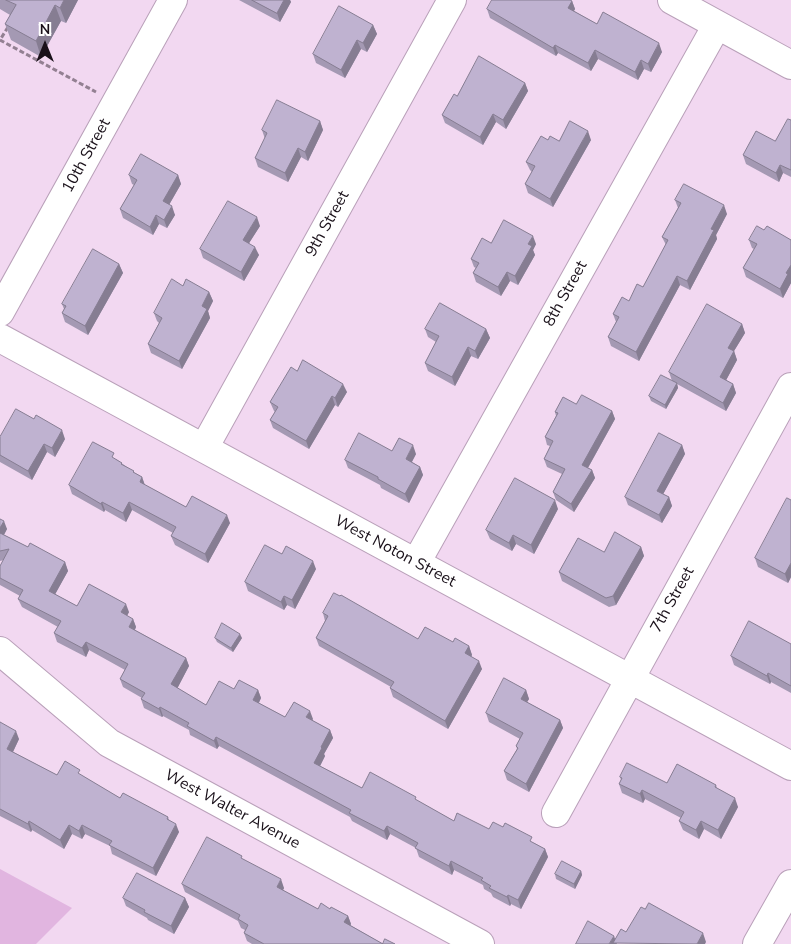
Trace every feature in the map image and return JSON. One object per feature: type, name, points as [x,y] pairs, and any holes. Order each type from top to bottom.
[{"type":"street","name":"10th Street","points":[[0,312],[173,0]]},
{"type":"street","name":"9th Street","points":[[204,448],[452,0]]},
{"type":"street","points":[[672,0],[791,65]]},
{"type":"street","name":"8th Street","points":[[416,563],[717,25]]},
{"type":"street","name":"West Noton Street","points":[[0,338],[791,766]]},
{"type":"street","name":"7th Street","points":[[556,813],[791,387]]},
{"type":"street","name":"West Walter Avenue","points":[[0,651],[109,743],[480,944]]},
{"type":"street","points":[[757,944],[791,884]]},
{"type":"path","points":[[9,24],[0,40],[96,92]]},
{"type":"shaded area","points":[[0,869],[72,908],[36,944],[0,944]]},
{"type":"building","points":[[6,0],[64,0],[60,8],[55,5],[36,41],[5,24],[16,5]]},
{"type":"building","points":[[252,0],[284,0],[277,13]]},
{"type":"building","points":[[492,0],[570,0],[572,1],[568,8],[597,24],[603,12],[659,43],[648,64],[641,60],[635,72],[595,50],[588,63],[555,45],[553,48],[487,9]]},
{"type":"building","points":[[339,6],[373,25],[363,43],[357,40],[341,70],[313,54]]},
{"type":"building","points":[[479,56],[525,83],[503,120],[493,114],[480,137],[442,115],[454,94],[457,96]]},
{"type":"building","points":[[277,100],[320,121],[305,152],[298,148],[285,173],[255,158],[267,133],[262,130]]},
{"type":"building","points":[[788,119],[791,120],[791,170],[780,165],[776,173],[743,155],[756,131],[775,141]]},
{"type":"building","points":[[570,121],[588,131],[550,199],[525,184],[535,166],[526,162],[541,136],[548,140],[550,136],[559,141]]},
{"type":"building","points":[[141,154],[178,175],[163,201],[172,206],[164,220],[156,215],[150,227],[120,209],[137,180],[129,175]]},
{"type":"building","points":[[684,184],[724,205],[711,229],[714,230],[687,281],[677,276],[636,352],[608,337],[619,317],[613,314],[622,297],[629,301],[637,284],[643,287],[668,240],[662,237],[681,203],[675,200]]},
{"type":"building","points":[[228,201],[257,217],[243,240],[255,247],[241,272],[200,249]]},
{"type":"building","points":[[504,220],[533,236],[528,244],[532,246],[515,276],[507,272],[498,287],[473,273],[479,263],[471,259],[482,238],[491,243]]},
{"type":"building","points":[[757,226],[764,230],[767,226],[791,240],[791,265],[780,289],[743,268],[757,244],[749,240]]},
{"type":"building","points":[[93,249],[119,264],[85,326],[62,313],[66,306],[62,304]]},
{"type":"building","points":[[172,279],[183,286],[186,279],[209,292],[202,306],[207,309],[179,361],[148,344],[162,318],[154,313]]},
{"type":"building","points":[[440,303],[486,329],[475,351],[468,347],[452,377],[425,363],[439,336],[425,329]]},
{"type":"building","points":[[707,304],[742,324],[728,348],[734,351],[720,377],[733,384],[723,403],[669,372]]},
{"type":"building","points":[[303,360],[343,384],[335,398],[332,396],[306,441],[270,420],[278,407],[270,402],[291,367],[297,371]]},
{"type":"building","points":[[661,375],[677,383],[665,405],[649,396]]},
{"type":"building","points":[[582,395],[612,411],[582,465],[592,470],[571,504],[553,492],[565,469],[544,459],[553,441],[545,437],[558,413],[555,412],[563,397],[576,404]]},
{"type":"building","points":[[16,409],[34,419],[36,415],[62,430],[52,448],[44,444],[28,471],[0,455],[0,437]]},
{"type":"building","points":[[359,433],[392,451],[399,438],[413,445],[406,459],[420,467],[405,494],[345,460]]},
{"type":"building","points":[[659,433],[682,445],[657,491],[669,497],[659,515],[625,497]]},
{"type":"building","points":[[93,442],[114,453],[112,457],[142,477],[140,482],[186,507],[192,496],[227,515],[205,554],[171,536],[176,527],[129,502],[123,513],[102,502],[101,504],[69,485]]},
{"type":"building","points":[[515,478],[555,500],[531,545],[513,535],[509,543],[486,530]]},
{"type":"building","points":[[787,498],[791,500],[791,563],[785,574],[755,558]]},
{"type":"building","points":[[0,519],[4,521],[0,528]]},
{"type":"building","points":[[615,532],[641,547],[613,596],[606,598],[559,572],[578,538],[604,552]]},
{"type":"building","points":[[0,533],[28,547],[30,543],[65,562],[49,591],[77,606],[89,584],[126,604],[121,612],[133,619],[129,627],[186,658],[171,684],[206,705],[219,681],[234,689],[239,680],[258,690],[253,700],[285,717],[294,702],[310,711],[306,717],[330,730],[314,763],[362,788],[370,772],[416,797],[415,799],[454,821],[457,813],[489,829],[493,822],[503,827],[505,823],[532,837],[530,841],[545,849],[518,900],[489,888],[491,886],[481,880],[483,878],[451,861],[449,866],[415,848],[418,843],[387,826],[384,831],[349,813],[351,810],[216,737],[214,741],[187,726],[189,723],[141,699],[145,693],[120,679],[128,664],[86,642],[82,648],[54,633],[61,621],[18,599],[23,590],[0,578],[0,566],[9,549],[0,551]]},
{"type":"building","points":[[265,545],[282,554],[286,546],[313,561],[292,600],[284,596],[281,602],[245,582]]},
{"type":"building","points":[[334,593],[341,595],[418,639],[425,627],[453,642],[455,638],[469,646],[465,653],[479,661],[445,721],[390,688],[394,682],[316,638],[328,616],[323,613]]},
{"type":"building","points":[[749,621],[791,644],[791,686],[768,673],[767,676],[731,656]]},
{"type":"building","points":[[222,623],[240,634],[231,648],[215,638]]},
{"type":"building","points":[[504,678],[526,690],[521,699],[560,720],[526,784],[504,771],[518,748],[516,746],[523,733],[486,713]]},
{"type":"building","points":[[0,722],[16,731],[7,749],[57,775],[65,761],[80,770],[78,773],[120,798],[123,793],[168,817],[167,819],[176,824],[153,868],[109,845],[112,841],[82,825],[79,831],[69,825],[60,840],[29,821],[28,824],[0,809]]},
{"type":"building","points":[[627,763],[667,783],[677,764],[716,785],[715,787],[735,798],[718,830],[701,821],[696,830],[679,821],[684,812],[642,790],[640,794],[619,784],[622,778],[620,777]]},
{"type":"building","points":[[207,837],[281,879],[277,887],[318,909],[321,903],[330,909],[331,907],[348,916],[344,922],[383,944],[264,944],[244,933],[248,925],[238,919],[240,915],[182,884]]},
{"type":"building","points":[[562,861],[581,871],[574,884],[555,874]]},
{"type":"building","points":[[137,873],[185,898],[171,926],[144,912],[145,910],[123,898]]},
{"type":"building","points":[[649,903],[703,933],[697,944],[613,943],[621,929],[626,932],[641,907],[645,909]]},
{"type":"building","points":[[588,921],[614,936],[609,944],[576,944]]},
{"type":"building","points":[[385,939],[395,944],[383,944]]}]
